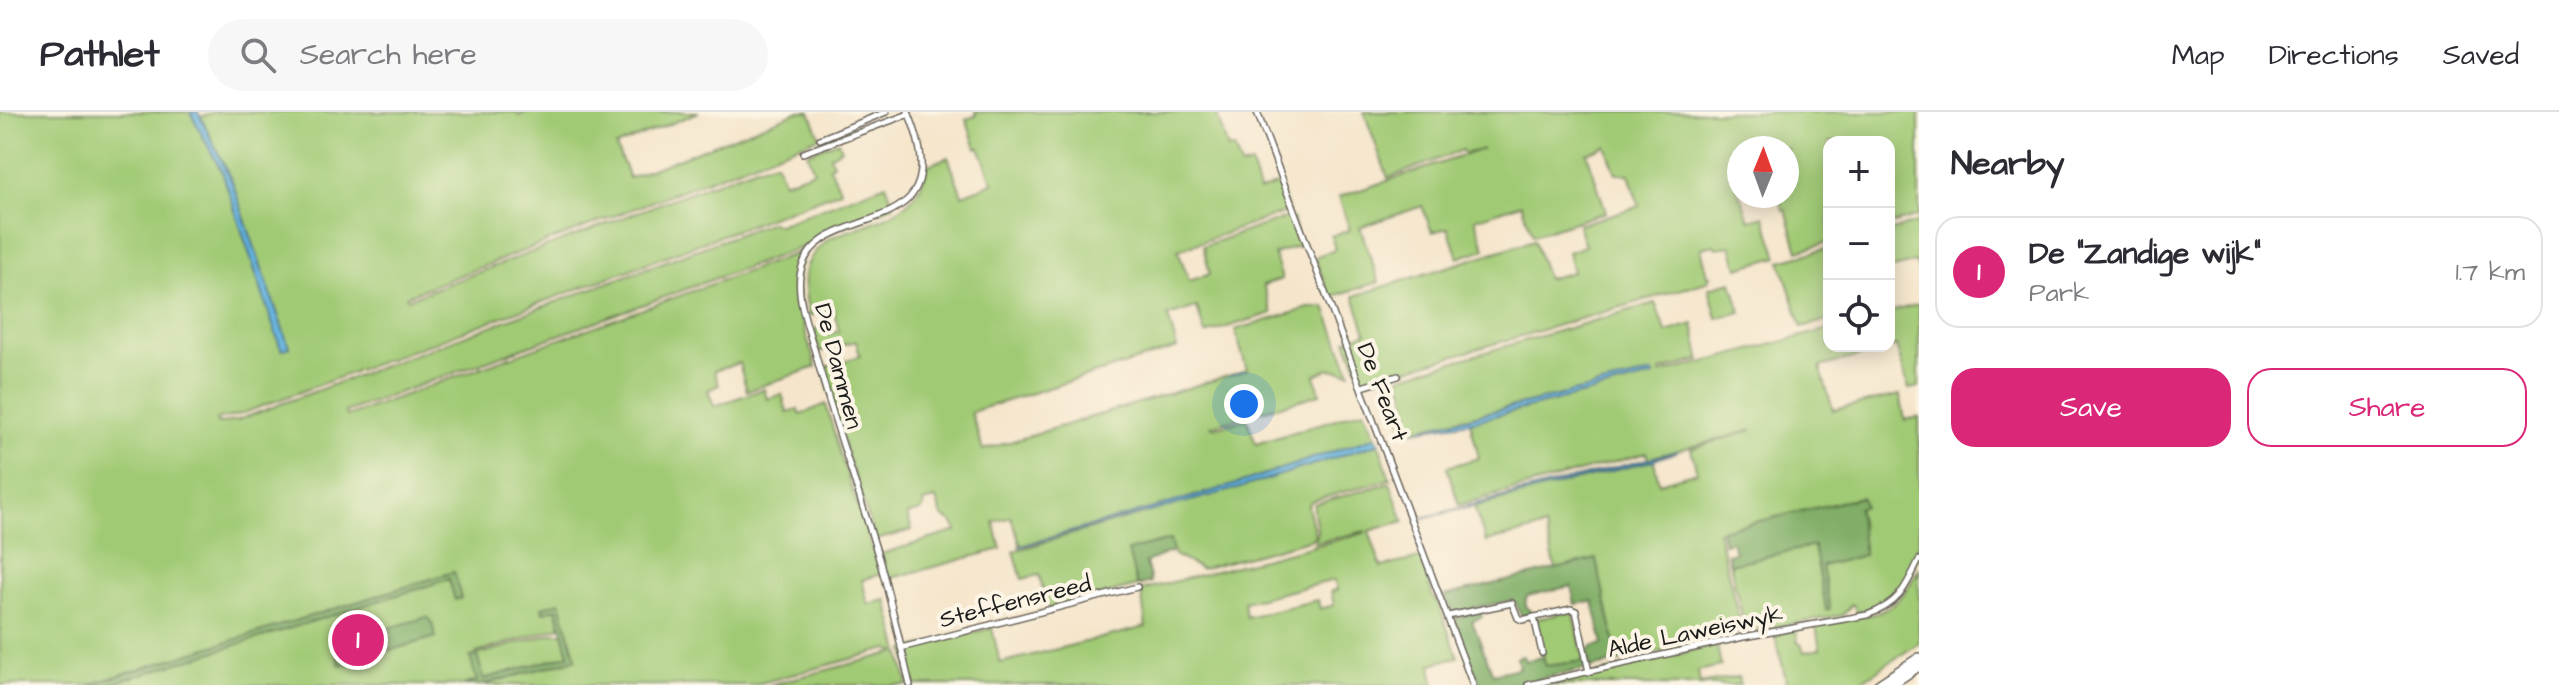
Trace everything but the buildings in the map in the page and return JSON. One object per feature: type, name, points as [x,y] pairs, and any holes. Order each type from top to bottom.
[{"type":"highway","points":[[1878,685],[1919,658]]},
{"type":"highway","points":[[1890,685],[1919,666]]},
{"type":"street","points":[[820,139],[886,112]]},
{"type":"street","name":"De Feart","points":[[1257,112],[1473,685]]},
{"type":"street","points":[[803,153],[908,113]]},
{"type":"street","name":"De Dammen","points":[[908,113],[922,157],[920,177],[913,192],[902,205],[890,212],[817,243],[802,265],[800,288],[832,416],[876,549],[910,685]]},
{"type":"street","points":[[1362,387],[1398,376]]},
{"type":"street","name":"Alde Laweiswyk","points":[[1528,685],[1743,637],[1867,615],[1885,609],[1897,600],[1919,560]]},
{"type":"street","name":"Steffensreed","points":[[901,648],[1137,587]]},
{"type":"street","points":[[1448,616],[1512,603],[1518,618],[1571,609],[1576,611],[1589,672]]},
{"type":"street","points":[[1534,617],[1542,653]]},
{"type":"green space","points":[[0,112],[190,112],[223,174],[280,346],[289,347],[232,182],[201,117],[213,112],[517,112],[519,116],[522,112],[699,112],[616,146],[629,178],[797,112],[810,112],[820,137],[406,296],[408,299],[754,168],[776,162],[784,182],[814,171],[807,153],[838,141],[841,149],[830,156],[833,164],[829,166],[841,191],[238,415],[216,420],[218,424],[238,420],[771,222],[778,225],[886,184],[894,206],[828,232],[811,244],[345,412],[347,416],[806,250],[797,278],[797,293],[816,367],[747,391],[739,363],[714,371],[719,385],[708,390],[714,406],[764,389],[767,399],[782,394],[787,412],[798,409],[800,415],[826,404],[881,574],[862,580],[868,604],[887,600],[908,685],[769,685],[897,652],[888,649],[753,685],[482,685],[576,659],[560,602],[542,608],[556,608],[561,627],[476,653],[563,633],[569,655],[483,679],[477,656],[471,657],[477,681],[463,685],[107,685],[449,579],[455,599],[460,598],[453,572],[88,685],[0,685]]},
{"type":"green space","points":[[975,112],[1216,112],[1228,149],[1234,148],[1241,167],[1251,164],[1259,191],[1278,184],[1289,211],[1178,250],[1189,281],[1210,274],[1203,246],[1288,217],[1292,218],[1301,245],[1274,254],[1282,279],[1263,285],[1272,313],[1205,334],[1197,307],[1168,316],[1177,348],[971,412],[983,450],[1247,370],[1235,330],[1309,308],[1325,307],[1350,372],[1329,369],[1315,375],[1320,394],[1211,426],[1215,428],[1247,419],[1256,444],[1364,410],[1376,437],[1230,486],[1021,546],[1011,517],[994,522],[1001,549],[888,579],[881,554],[957,531],[953,523],[942,516],[936,499],[923,502],[921,511],[907,515],[912,530],[876,540],[845,448],[823,368],[860,356],[856,341],[819,352],[813,330],[826,326],[829,334],[839,331],[833,308],[809,316],[805,273],[813,255],[830,238],[876,221],[904,206],[915,196],[926,166],[948,157],[962,195],[993,183],[966,119],[976,116]]},
{"type":"green space","points":[[1364,112],[1919,112],[1919,216],[1895,223],[1895,136],[1823,136],[1823,244],[1798,251],[1786,210],[1782,208],[1799,208],[1799,136],[1727,136],[1727,208],[1745,208],[1749,220],[1764,216],[1778,257],[1738,268],[1731,246],[1701,248],[1708,276],[1711,276],[1707,282],[1363,382],[1346,340],[1366,333],[1354,296],[1534,240],[1547,279],[1573,272],[1568,252],[1585,246],[1578,225],[1639,206],[1629,174],[1616,174],[1606,146],[1587,153],[1606,212],[1533,235],[1521,204],[1475,219],[1485,249],[1458,258],[1448,228],[1432,232],[1422,206],[1360,227],[1379,282],[1330,297],[1315,257],[1335,249],[1331,236],[1350,230],[1339,197],[1483,149],[1464,154],[1462,150],[1388,178]]},
{"type":"green space","points":[[1919,222],[1919,273],[1916,262],[1895,267],[1895,229]]},
{"type":"green space","points":[[1823,250],[1823,322],[1802,327],[1780,261]]},
{"type":"green space","points":[[1732,282],[1741,312],[1717,318],[1709,288]]},
{"type":"green space","points":[[1655,303],[1666,332],[1693,324],[1700,357],[1700,360],[1660,371],[1660,374],[1823,331],[1823,352],[1874,352],[1820,367],[1833,410],[1900,395],[1905,420],[1919,417],[1919,554],[1897,595],[1883,606],[1855,612],[1852,604],[1843,615],[1746,632],[1730,564],[1814,546],[1829,609],[1822,566],[1864,555],[1858,508],[1864,506],[1861,497],[1718,531],[1742,632],[1619,662],[1596,560],[1556,569],[1545,527],[1486,542],[1474,507],[1646,462],[1649,458],[1647,453],[1459,505],[1447,467],[1479,458],[1470,422],[1636,381],[1653,376],[1653,373],[1404,432],[1400,415],[1409,411],[1400,377]],"holes":[[[1753,430],[1691,449],[1697,472],[1659,483],[1653,457]]]},
{"type":"green space","points":[[1919,304],[1919,387],[1909,389],[1896,346],[1895,310]]},
{"type":"green space","points":[[1376,442],[1390,479],[1311,501],[1308,506],[1315,535],[1312,539],[1201,569],[1174,555],[1169,540],[1128,551],[1137,586],[1048,609],[1039,575],[1022,579],[1014,551],[1240,486]]},
{"type":"green space","points":[[1390,483],[1404,521],[1369,531],[1381,567],[1421,558],[1433,597],[1458,657],[1431,664],[1434,685],[914,685],[905,650],[992,628],[1000,663],[1146,627],[1141,590],[1365,533],[1314,543],[1317,534],[1314,504]],"holes":[[[1335,580],[1337,590],[1331,591],[1334,605],[1320,609],[1318,600],[1246,617],[1244,602]]]},
{"type":"green space","points":[[1862,497],[1864,506],[1858,508],[1864,555],[1822,566],[1830,609],[1826,610],[1814,546],[1730,564],[1727,554],[1735,552],[1732,541],[1724,543],[1721,530]]},
{"type":"green space","points":[[1170,540],[1173,551],[1146,562],[1151,582],[1137,586],[1128,551]]},
{"type":"green space","points":[[1596,559],[1619,662],[1591,668],[1587,652],[1603,644],[1593,601],[1575,604],[1571,586],[1527,596],[1526,605],[1532,614],[1521,616],[1513,600],[1454,612],[1444,596]]},
{"type":"green space","points":[[1919,568],[1919,643],[1855,685],[1787,685],[1775,634],[1796,630],[1798,643],[1804,652],[1820,649],[1816,626],[1886,609],[1903,595]]},
{"type":"green space","points":[[454,572],[461,598],[455,600],[449,579],[107,685],[88,685]]},
{"type":"green space","points":[[560,602],[576,659],[481,685],[463,685],[477,681],[470,657],[477,656],[484,679],[569,655],[557,609],[543,612],[542,607]]},
{"type":"green space","points":[[1480,611],[1482,617],[1472,621],[1493,674],[1519,668],[1517,657],[1523,656],[1525,661],[1543,657],[1546,666],[1584,661],[1586,669],[1511,685],[1480,685],[1455,619]]},
{"type":"green space","points":[[1570,612],[1574,614],[1584,661],[1545,666],[1536,619]]},
{"type":"green space","points":[[427,617],[431,620],[436,637],[340,665],[334,644]]},
{"type":"green space","points":[[1717,645],[1721,666],[1698,671],[1700,684],[1738,677],[1740,685],[1549,685]]},
{"type":"water","points":[[190,112],[198,112],[232,182],[289,347],[282,350],[223,174]]},
{"type":"water","points":[[1653,373],[1654,376],[1636,381],[1470,422],[1407,432]]},
{"type":"water","points":[[1376,437],[1377,444],[1243,487],[1018,547],[1230,486]]},
{"type":"water","points":[[1678,451],[1654,460],[1415,520]]},
{"type":"place","name":"De “Zandige wijk”","points":[[358,640]]}]
